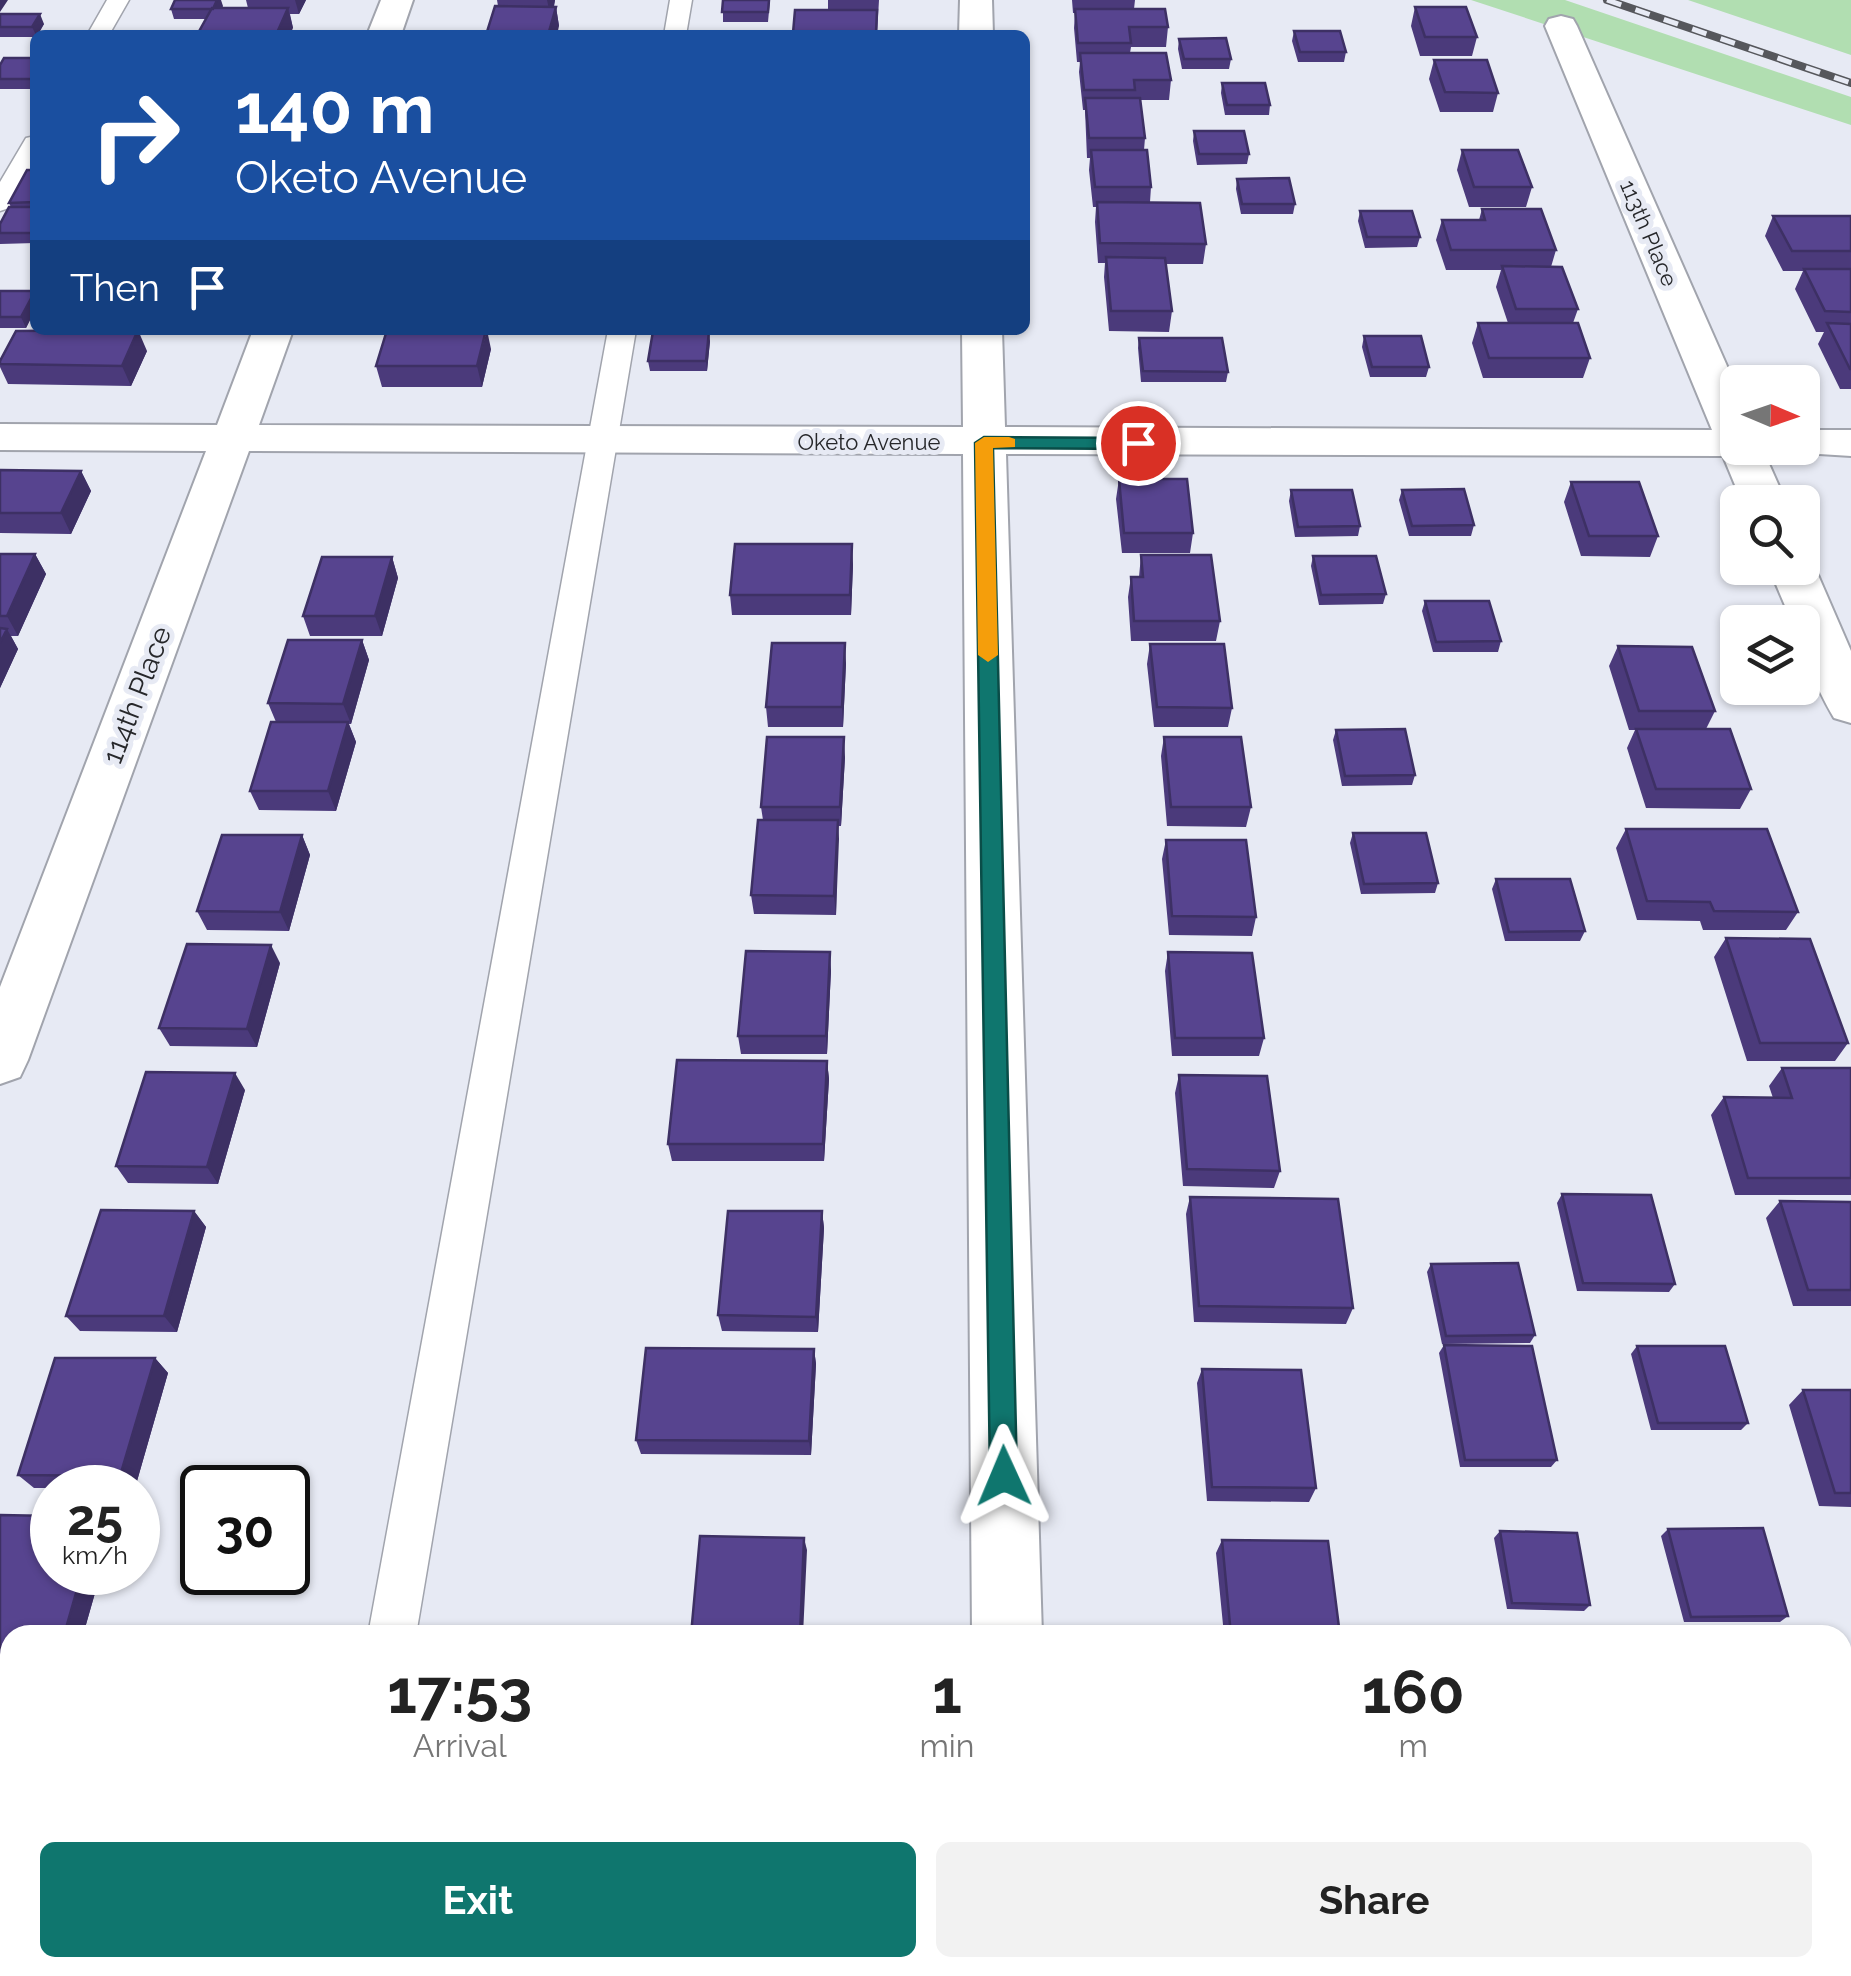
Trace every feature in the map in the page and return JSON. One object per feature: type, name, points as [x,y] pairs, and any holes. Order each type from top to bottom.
[{"type":"street","points":[[386,30],[397,0]]},
{"type":"street","points":[[976,0],[976,30]]},
{"type":"street","name":"113th Place","points":[[1561,26],[1720,399]]},
{"type":"street","name":"114th Place","points":[[0,1060],[272,335]]},
{"type":"street","points":[[982,335],[1007,1625]]},
{"type":"street","name":"Oketo Avenue","points":[[0,437],[1720,444]]},
{"type":"street","points":[[1820,443],[1851,443]]},
{"type":"street","points":[[1799,585],[1851,706]]},
{"type":"lane","points":[[101,30],[118,0]]},
{"type":"lane","points":[[676,30],[681,0]]},
{"type":"lane","points":[[0,203],[30,152]]},
{"type":"lane","points":[[394,1625],[621,335]]},
{"type":"green space","points":[[1471,0],[1565,0],[1851,97],[1851,125]]},
{"type":"green space","points":[[1688,0],[1851,0],[1851,55]]},
{"type":"building","points":[[175,0],[217,0],[213,9],[171,9]]},
{"type":"building","points":[[723,0],[769,0],[768,12],[722,12]]},
{"type":"building","points":[[495,6],[556,7],[549,30],[488,30]]},
{"type":"building","points":[[1415,7],[1466,7],[1477,37],[1425,37]]},
{"type":"building","points":[[212,8],[288,8],[278,30],[200,30]]},
{"type":"building","points":[[1075,9],[1165,9],[1168,27],[1129,27],[1131,43],[1078,43]]},
{"type":"building","points":[[795,10],[877,10],[876,30],[793,30]]},
{"type":"building","points":[[0,14],[40,14],[32,27],[0,27]]},
{"type":"building","points":[[1294,31],[1340,31],[1346,52],[1300,52]]},
{"type":"building","points":[[1226,38],[1231,59],[1184,59],[1179,39]]},
{"type":"building","points":[[1080,53],[1166,53],[1171,80],[1134,80],[1135,90],[1084,90]]},
{"type":"building","points":[[4,58],[30,58],[30,79],[0,79]]},
{"type":"building","points":[[1434,60],[1487,60],[1498,93],[1445,92]]},
{"type":"building","points":[[1222,83],[1265,83],[1270,105],[1227,105]]},
{"type":"building","points":[[1085,98],[1140,98],[1145,138],[1089,138]]},
{"type":"building","points":[[1194,131],[1244,131],[1249,154],[1199,154]]},
{"type":"building","points":[[1091,150],[1147,150],[1151,187],[1095,187]]},
{"type":"building","points":[[1462,150],[1518,150],[1532,187],[1474,187]]},
{"type":"building","points":[[27,170],[30,170],[30,202],[9,203]]},
{"type":"building","points":[[1289,178],[1295,204],[1242,204],[1237,179]]},
{"type":"building","points":[[1097,202],[1200,203],[1206,244],[1100,243]]},
{"type":"building","points":[[9,207],[30,207],[30,233],[0,233]]},
{"type":"building","points":[[1482,209],[1541,209],[1556,250],[1451,250],[1442,220],[1485,220]]},
{"type":"building","points":[[1360,211],[1412,211],[1420,237],[1367,237]]},
{"type":"building","points":[[1773,216],[1851,216],[1851,251],[1792,251]]},
{"type":"building","points":[[1106,257],[1165,258],[1172,311],[1111,311]]},
{"type":"building","points":[[1502,266],[1562,267],[1578,309],[1516,309]]},
{"type":"building","points":[[1804,269],[1851,269],[1851,312],[1825,311]]},
{"type":"building","points":[[0,291],[30,291],[30,300],[21,317],[0,317]]},
{"type":"building","points":[[1478,323],[1578,323],[1590,358],[1489,358]]},
{"type":"building","points":[[1827,323],[1851,324],[1851,369],[1850,369]]},
{"type":"building","points":[[16,331],[30,331],[30,335],[136,335],[122,366],[0,364]]},
{"type":"building","points":[[385,335],[485,335],[477,366],[376,366]]},
{"type":"building","points":[[652,335],[709,335],[706,361],[648,361]]},
{"type":"building","points":[[1364,336],[1421,336],[1429,367],[1372,367]]},
{"type":"building","points":[[1139,338],[1222,338],[1228,372],[1143,371]]},
{"type":"building","points":[[0,470],[81,471],[61,513],[0,513]]},
{"type":"building","points":[[1119,479],[1187,479],[1193,533],[1124,533]]},
{"type":"building","points":[[1571,482],[1639,482],[1658,536],[1589,536]]},
{"type":"building","points":[[1464,489],[1474,525],[1412,526],[1402,490]]},
{"type":"building","points":[[1291,490],[1352,490],[1360,526],[1298,527]]},
{"type":"building","points":[[735,544],[852,544],[850,595],[730,595]]},
{"type":"building","points":[[0,554],[35,554],[7,616],[0,616]]},
{"type":"building","points":[[1141,555],[1211,555],[1220,621],[1134,621],[1131,577],[1143,577]]},
{"type":"building","points":[[1313,556],[1376,556],[1386,594],[1321,595]]},
{"type":"building","points":[[322,557],[392,557],[375,616],[303,616]]},
{"type":"building","points":[[1425,601],[1489,601],[1501,641],[1436,642]]},
{"type":"building","points":[[288,640],[362,640],[343,704],[268,703]]},
{"type":"building","points":[[772,643],[845,643],[842,707],[766,707]]},
{"type":"building","points":[[1150,644],[1224,644],[1232,708],[1157,707]]},
{"type":"building","points":[[1618,646],[1692,647],[1715,711],[1639,711]]},
{"type":"building","points":[[271,722],[348,722],[328,791],[250,791]]},
{"type":"building","points":[[1405,729],[1415,775],[1345,776],[1336,730]]},
{"type":"building","points":[[1636,729],[1730,729],[1751,789],[1656,789]]},
{"type":"building","points":[[767,737],[844,737],[840,807],[761,807]]},
{"type":"building","points":[[1164,737],[1241,737],[1251,807],[1171,807]]},
{"type":"building","points":[[758,820],[838,820],[834,896],[751,895]]},
{"type":"building","points":[[1626,829],[1767,829],[1798,912],[1714,911],[1710,902],[1647,901]]},
{"type":"building","points":[[1353,833],[1426,833],[1438,883],[1364,884]]},
{"type":"building","points":[[222,835],[302,835],[280,912],[197,911]]},
{"type":"building","points":[[1166,840],[1246,840],[1256,917],[1172,916]]},
{"type":"building","points":[[1496,879],[1570,879],[1585,931],[1509,932]]},
{"type":"building","points":[[1726,938],[1810,939],[1848,1043],[1760,1043]]},
{"type":"building","points":[[187,944],[271,945],[247,1029],[159,1028]]},
{"type":"building","points":[[746,951],[830,952],[826,1036],[738,1036]]},
{"type":"building","points":[[1168,952],[1252,953],[1264,1038],[1175,1038]]},
{"type":"building","points":[[677,1060],[827,1061],[823,1144],[668,1144]]},
{"type":"building","points":[[1782,1068],[1851,1068],[1851,1178],[1748,1178],[1724,1097],[1792,1098]]},
{"type":"building","points":[[146,1072],[235,1073],[207,1167],[116,1166]]},
{"type":"building","points":[[1179,1075],[1267,1076],[1280,1171],[1187,1169]]},
{"type":"building","points":[[1562,1194],[1651,1195],[1675,1284],[1583,1283]]},
{"type":"building","points":[[1190,1197],[1338,1199],[1353,1308],[1199,1306]]},
{"type":"building","points":[[1780,1201],[1851,1202],[1851,1290],[1808,1290]]},
{"type":"building","points":[[101,1210],[194,1211],[164,1316],[66,1316]]},
{"type":"building","points":[[728,1211],[822,1211],[816,1317],[718,1315]]},
{"type":"building","points":[[1518,1263],[1535,1335],[1446,1336],[1431,1264]]},
{"type":"building","points":[[1444,1345],[1532,1346],[1557,1460],[1465,1460]]},
{"type":"building","points":[[1637,1346],[1725,1346],[1748,1423],[1658,1423]]},
{"type":"building","points":[[646,1348],[814,1349],[809,1441],[636,1440]]},
{"type":"building","points":[[55,1358],[155,1358],[123,1465],[30,1465],[30,1475],[18,1475]]},
{"type":"building","points":[[1202,1369],[1301,1370],[1316,1488],[1212,1487]]},
{"type":"building","points":[[1803,1390],[1851,1390],[1851,1493],[1835,1493]]},
{"type":"building","points":[[0,1515],[30,1516],[30,1595],[75,1595],[67,1625],[0,1625]]},
{"type":"building","points":[[1763,1528],[1788,1616],[1691,1617],[1668,1529]]},
{"type":"building","points":[[1500,1531],[1577,1533],[1590,1605],[1512,1603]]},
{"type":"building","points":[[700,1536],[804,1538],[800,1625],[692,1625]]},
{"type":"building","points":[[1222,1540],[1328,1541],[1339,1625],[1230,1625]]},
{"type":"railway","points":[[1607,0],[1851,83]]},
{"type":"slow traffic","points":[[988,655],[984,443],[1009,443]]},
{"type":"route","points":[[1004,1476],[984,443],[1138,443]]}]
